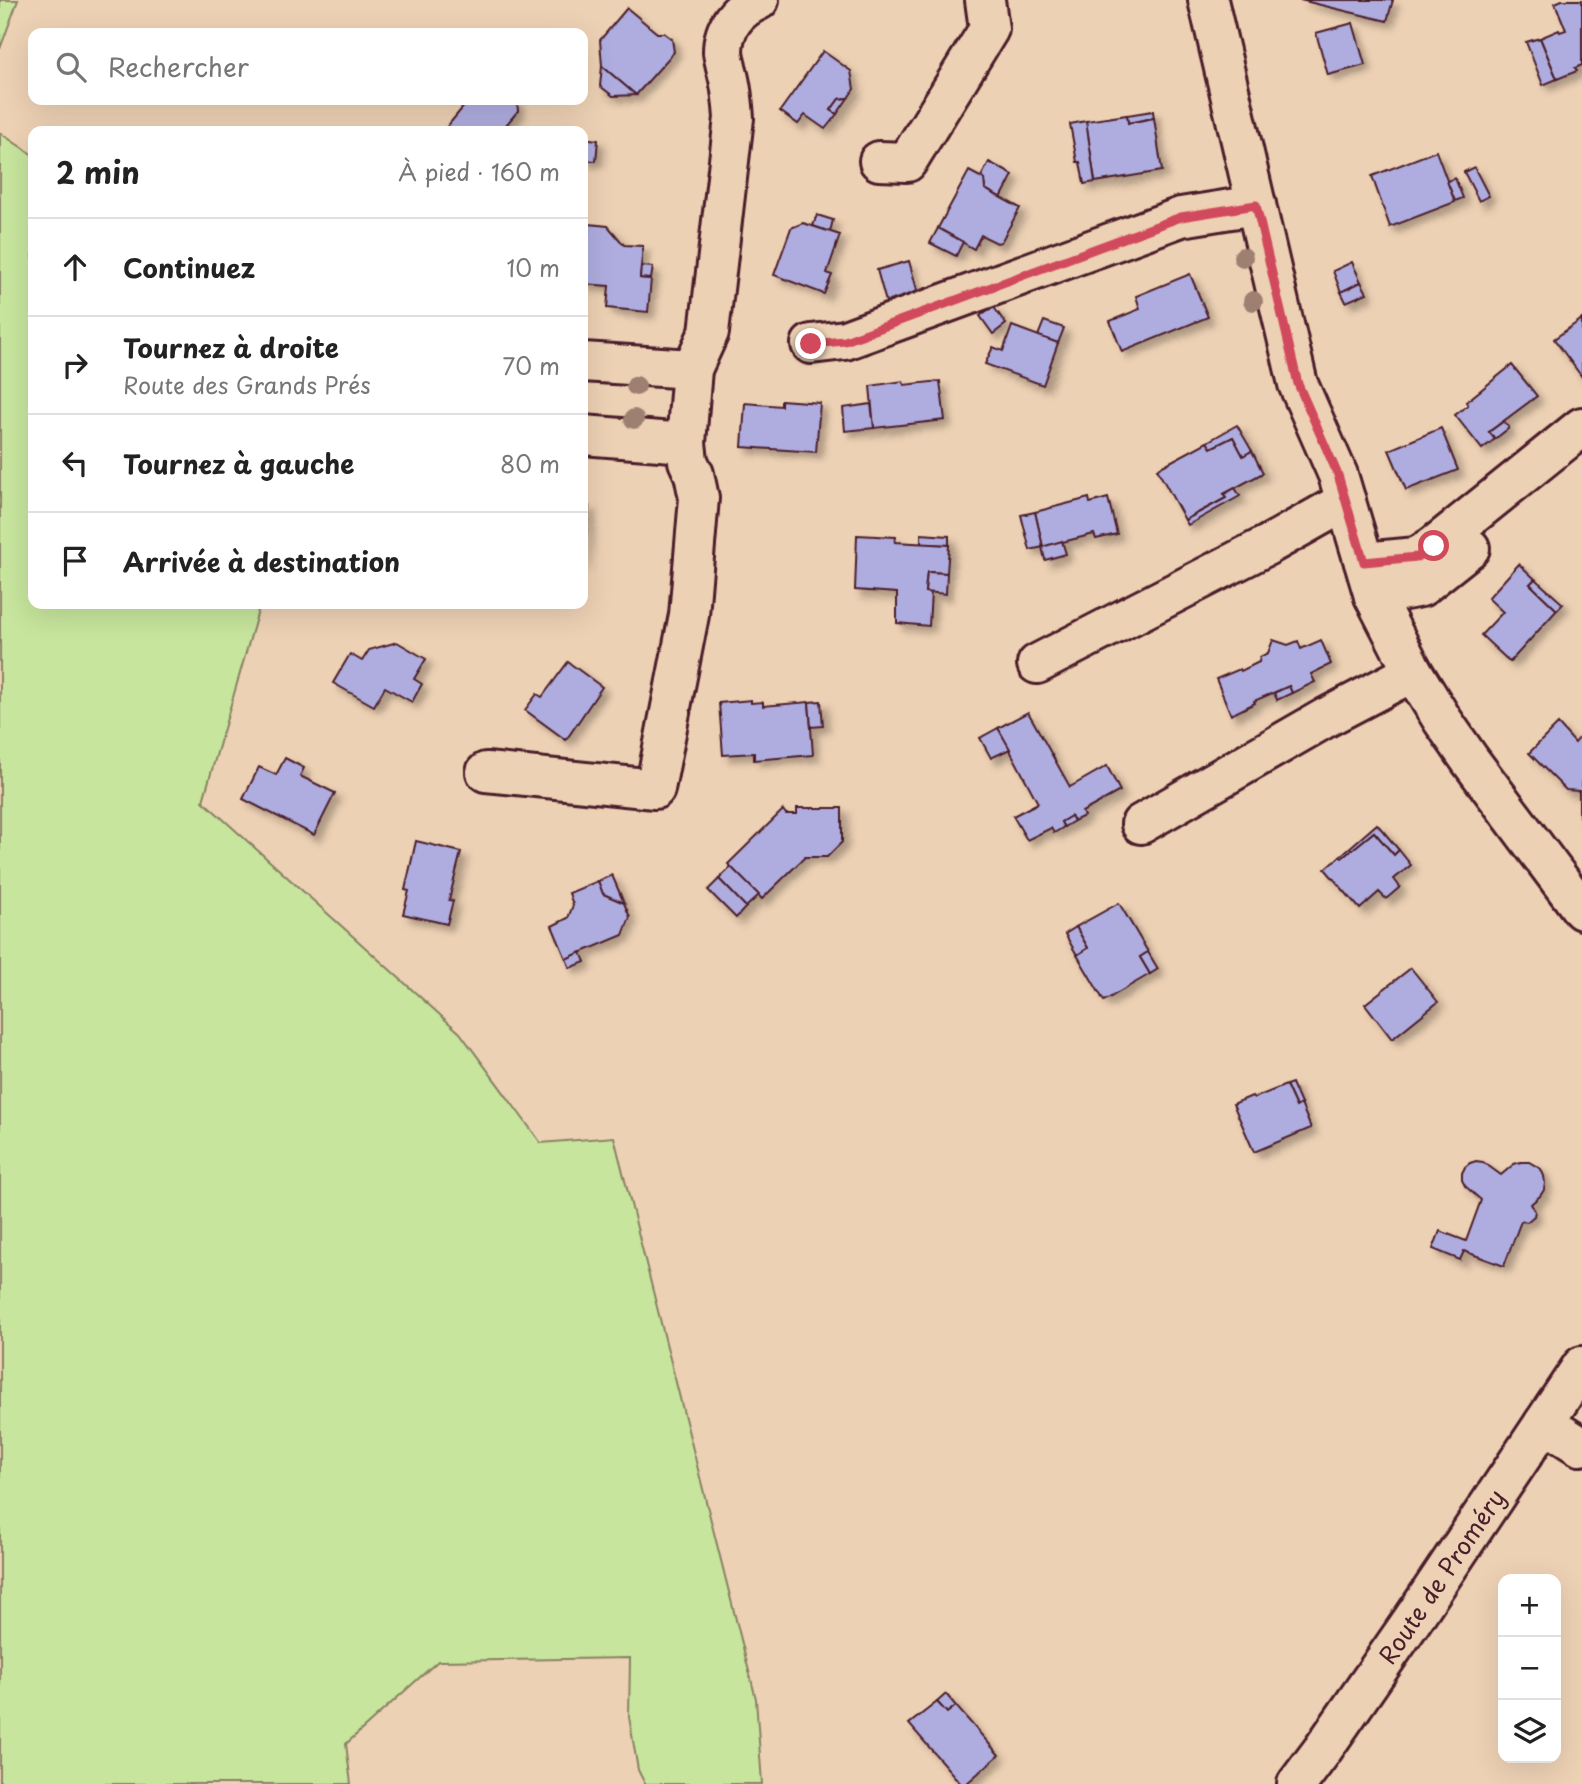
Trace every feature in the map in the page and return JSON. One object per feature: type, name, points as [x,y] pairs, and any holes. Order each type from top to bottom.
[{"type":"street","points":[[486,772],[655,789],[689,615],[699,498],[698,486],[688,461],[686,443],[692,369],[709,332],[734,118],[733,97],[723,51],[729,25],[737,13],[759,0]]},
{"type":"street","points":[[879,161],[907,162],[989,29],[985,0]]},
{"type":"street","points":[[1208,0],[1298,384],[1329,453],[1369,579],[1413,673],[1443,721],[1582,910]]},
{"type":"street","points":[[811,344],[845,341],[1181,217],[1256,205]]},
{"type":"street","points":[[588,362],[692,369]]},
{"type":"street","points":[[1369,579],[1417,557],[1434,546],[1582,427]]},
{"type":"street","points":[[588,435],[686,443]]},
{"type":"street","points":[[1369,579],[1421,587],[1582,461]]},
{"type":"street","points":[[1037,664],[1268,545],[1346,501]]},
{"type":"street","points":[[1141,824],[1327,717],[1413,673]]},
{"type":"street","name":"Route de Proméry","points":[[1297,1784],[1406,1630],[1582,1366]]},
{"type":"street","points":[[1544,1423],[1580,1446]]},
{"type":"green space","points":[[0,0],[18,0],[0,49]]},
{"type":"green space","points":[[0,133],[28,152],[28,609],[259,609],[203,801],[460,1033],[541,1143],[614,1137],[756,1699],[762,1784],[645,1784],[638,1770],[629,1717],[630,1658],[438,1661],[346,1744],[351,1784],[0,1784]]},
{"type":"building","points":[[1300,0],[1393,0],[1387,21]]},
{"type":"building","points":[[1562,0],[1582,0],[1582,65],[1575,68],[1577,71],[1557,79],[1540,38],[1566,30],[1555,3]]},
{"type":"building","points":[[627,8],[657,33],[664,33],[672,39],[674,52],[636,95],[602,66],[600,40]]},
{"type":"building","points":[[1353,23],[1365,65],[1328,75],[1316,33]]},
{"type":"building","points":[[1540,38],[1557,79],[1543,85],[1526,42]]},
{"type":"building","points":[[823,51],[851,71],[854,89],[848,98],[839,99],[831,110],[837,114],[825,129],[805,115],[798,124],[780,111]]},
{"type":"building","points":[[602,66],[636,95],[613,96],[600,86]]},
{"type":"building","points":[[848,98],[837,114],[831,110],[839,99]]},
{"type":"building","points":[[465,105],[517,105],[518,111],[505,126],[447,126]]},
{"type":"building","points":[[1153,111],[1154,118],[1128,123],[1127,115]]},
{"type":"building","points":[[1127,115],[1128,123],[1154,118],[1162,171],[1095,182],[1086,121]]},
{"type":"building","points":[[1086,121],[1095,182],[1084,184],[1070,124]]},
{"type":"building","points":[[588,139],[598,140],[596,161],[588,160]]},
{"type":"building","points":[[1436,151],[1455,202],[1390,227],[1372,176]]},
{"type":"building","points":[[989,162],[1013,175],[1001,198],[985,189],[984,179],[981,177]]},
{"type":"building","points":[[1474,167],[1489,196],[1479,201],[1464,172]]},
{"type":"building","points":[[969,171],[984,179],[985,189],[1020,208],[1001,242],[997,243],[981,235],[974,249],[938,228]]},
{"type":"building","points":[[1455,178],[1463,198],[1455,201],[1447,181]]},
{"type":"building","points":[[817,215],[833,220],[830,232],[813,226]]},
{"type":"building","points":[[803,223],[840,235],[827,273],[832,275],[824,294],[774,275],[791,228]]},
{"type":"building","points":[[589,224],[608,226],[624,245],[643,246],[640,278],[651,279],[648,312],[607,308],[609,286],[588,284]]},
{"type":"building","points":[[938,228],[963,242],[956,256],[930,243]]},
{"type":"building","points":[[909,261],[918,293],[886,302],[877,270]]},
{"type":"building","points":[[1352,262],[1361,282],[1341,292],[1333,271]]},
{"type":"building","points":[[641,266],[653,267],[651,279],[640,278]]},
{"type":"building","points":[[1190,274],[1208,317],[1122,352],[1110,321],[1140,309],[1136,296]]},
{"type":"building","points":[[1361,282],[1367,293],[1346,302],[1341,292]]},
{"type":"building","points":[[993,306],[1006,324],[993,334],[980,316]]},
{"type":"building","points":[[1582,319],[1582,377],[1554,339]]},
{"type":"building","points":[[1044,321],[1064,328],[1058,343],[1038,336]]},
{"type":"building","points":[[1012,326],[1058,343],[1043,385],[985,364],[993,347],[1003,351]]},
{"type":"building","points":[[1512,365],[1537,396],[1489,432],[1495,439],[1482,449],[1455,415],[1468,405],[1466,402]]},
{"type":"building","points":[[903,381],[904,385],[940,381],[945,420],[874,428],[870,386]]},
{"type":"building","points":[[781,400],[820,403],[816,452],[742,447],[745,403],[781,406]]},
{"type":"building","points":[[871,404],[874,428],[845,431],[843,408]]},
{"type":"building","points":[[1504,421],[1509,428],[1495,439],[1489,432]]},
{"type":"building","points":[[1237,425],[1252,451],[1243,456],[1233,437],[1211,448],[1207,442]]},
{"type":"building","points":[[1441,428],[1458,470],[1406,490],[1389,450]]},
{"type":"building","points":[[1233,437],[1243,456],[1252,451],[1263,473],[1224,494],[1226,498],[1185,520],[1157,469],[1207,442],[1211,448]]},
{"type":"building","points":[[1235,488],[1240,496],[1188,525],[1185,520],[1226,498],[1224,494]]},
{"type":"building","points":[[1089,498],[1090,503],[1108,498],[1117,534],[1096,539],[1094,534],[1043,547],[1035,512]]},
{"type":"building","points":[[1035,512],[1043,547],[1030,550],[1021,515]]},
{"type":"building","points":[[921,534],[949,536],[949,545],[921,544]]},
{"type":"building","points":[[857,535],[896,537],[895,542],[949,545],[947,573],[927,572],[925,592],[931,592],[929,626],[897,623],[897,593],[855,590]]},
{"type":"building","points":[[1062,541],[1066,554],[1045,560],[1042,547]]},
{"type":"building","points":[[1519,564],[1535,579],[1530,584],[1557,610],[1510,662],[1481,635],[1503,612],[1488,598]]},
{"type":"building","points":[[927,572],[947,573],[946,594],[925,592]]},
{"type":"building","points":[[1535,579],[1563,604],[1557,610],[1530,584]]},
{"type":"building","points":[[1273,640],[1288,645],[1298,641],[1301,649],[1321,640],[1331,664],[1311,674],[1315,682],[1292,693],[1289,686],[1254,701],[1255,703],[1231,715],[1216,679],[1259,662],[1260,657],[1268,653]]},
{"type":"building","points":[[397,642],[426,659],[414,679],[422,684],[412,702],[385,687],[374,706],[333,683],[350,654],[362,661],[369,650]]},
{"type":"building","points":[[568,662],[602,687],[566,740],[525,710],[537,694],[542,697]]},
{"type":"building","points":[[1289,686],[1292,693],[1277,700],[1274,693]]},
{"type":"building","points":[[751,700],[751,703],[763,702],[763,706],[809,702],[813,755],[754,760],[754,753],[723,755],[719,703]]},
{"type":"building","points":[[821,701],[823,726],[811,727],[809,702]]},
{"type":"building","points":[[1028,712],[1070,787],[1107,766],[1120,791],[1082,812],[1084,816],[1074,821],[1071,816],[1061,822],[1064,827],[1054,833],[1051,828],[1027,840],[1013,816],[1038,803],[998,728]]},
{"type":"building","points":[[1558,724],[1575,743],[1579,738],[1582,741],[1582,817],[1579,817],[1579,791],[1566,790],[1529,753]]},
{"type":"building","points":[[998,728],[1010,749],[991,758],[980,738]]},
{"type":"building","points":[[285,758],[304,768],[300,776],[335,793],[314,835],[243,799],[259,767],[276,775]]},
{"type":"building","points":[[797,808],[842,808],[842,842],[827,857],[805,857],[762,899],[728,864],[783,810],[786,814],[797,814]]},
{"type":"building","points":[[1071,816],[1074,821],[1064,827],[1061,822]]},
{"type":"building","points":[[1377,824],[1399,850],[1394,855],[1374,832],[1342,858],[1340,856]]},
{"type":"building","points":[[1374,832],[1394,855],[1399,850],[1411,865],[1394,879],[1400,887],[1386,899],[1379,892],[1360,909],[1325,869]]},
{"type":"building","points":[[416,841],[461,852],[449,900],[453,901],[447,924],[403,914],[409,891],[405,890]]},
{"type":"building","points":[[731,867],[759,895],[746,907],[719,879]]},
{"type":"building","points":[[612,875],[624,903],[603,894],[598,881]]},
{"type":"building","points":[[719,879],[746,907],[736,918],[708,890]]},
{"type":"building","points":[[598,881],[603,894],[624,903],[630,917],[623,935],[566,959],[552,926],[568,918],[573,905],[569,893]]},
{"type":"building","points":[[1119,903],[1148,952],[1140,957],[1150,974],[1104,1001],[1077,955],[1088,948],[1076,927]]},
{"type":"building","points":[[1076,927],[1088,948],[1077,955],[1065,934]]},
{"type":"building","points":[[581,952],[585,962],[570,968],[566,959]]},
{"type":"building","points":[[1148,952],[1158,969],[1150,974],[1140,957]]},
{"type":"building","points":[[1411,968],[1438,1002],[1392,1039],[1365,1004]]},
{"type":"building","points":[[1292,1083],[1301,1104],[1296,1107],[1286,1085]]},
{"type":"building","points":[[1286,1085],[1296,1107],[1301,1104],[1311,1128],[1254,1152],[1233,1104]]},
{"type":"building","points":[[1476,1161],[1483,1162],[1501,1175],[1514,1164],[1529,1162],[1541,1169],[1544,1176],[1544,1190],[1531,1204],[1535,1211],[1534,1216],[1527,1222],[1521,1221],[1504,1266],[1464,1251],[1460,1260],[1433,1249],[1440,1231],[1466,1241],[1481,1200],[1465,1186],[1462,1173],[1465,1167]]},
{"type":"building","points":[[946,1694],[956,1706],[947,1713],[937,1702]]},
{"type":"building","points":[[937,1702],[947,1713],[956,1706],[999,1755],[966,1784],[961,1784],[909,1724]]},
{"type":"route","points":[[811,344],[845,341],[1181,217],[1256,205],[1298,384],[1338,475],[1364,562],[1417,557],[1434,546]]}]
